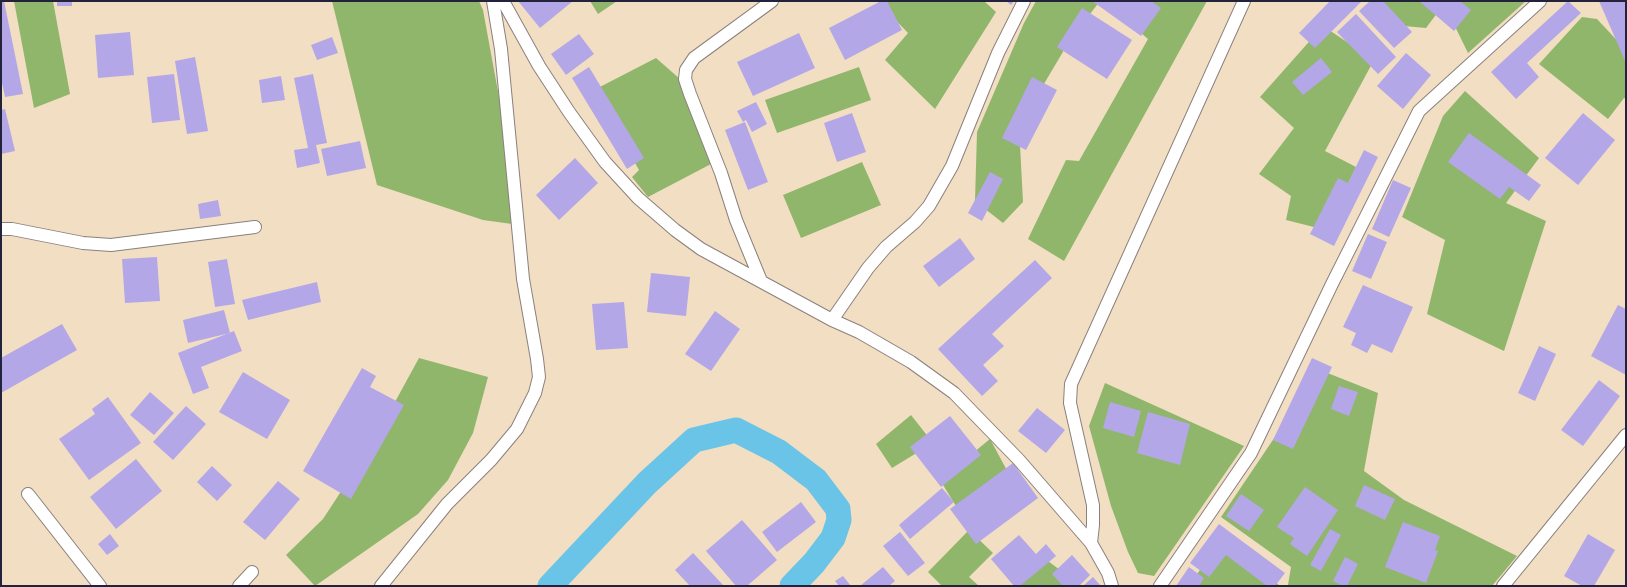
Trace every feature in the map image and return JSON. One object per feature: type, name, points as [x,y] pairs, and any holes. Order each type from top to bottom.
[{"type":"lane","points":[[381,586],[447,504],[491,460],[517,428],[535,393],[539,377],[538,359],[523,279],[501,49],[493,1]]},
{"type":"lane","points":[[503,1],[539,66],[569,112],[605,162],[638,198],[675,230],[702,249],[832,320],[860,332],[911,362],[954,393],[1019,460],[1091,543],[1108,573],[1112,586]]},
{"type":"lane","points":[[762,281],[736,220],[721,173],[685,79],[688,64],[694,58],[772,1]]},
{"type":"lane","points":[[832,320],[868,268],[886,247],[915,222],[929,206],[952,166],[998,53],[1024,1]]},
{"type":"lane","points":[[1091,543],[1093,504],[1070,402],[1071,384],[1244,1]]},
{"type":"lane","points":[[1160,586],[1251,453],[1332,284],[1419,111],[1540,1]]},
{"type":"lane","points":[[1,229],[12,229],[83,243],[111,245],[255,227]]},
{"type":"lane","points":[[1503,586],[1626,435]]},
{"type":"lane","points":[[28,494],[100,586]]},
{"type":"lane","points":[[239,586],[252,572]]},
{"type":"green space","points":[[14,1],[53,1],[70,94],[34,108]]},
{"type":"green space","points":[[332,1],[479,1],[483,10],[501,108],[512,224],[483,220],[377,185]]},
{"type":"green space","points":[[590,1],[617,1],[598,14]]},
{"type":"green space","points":[[984,1],[996,12],[935,109],[885,60],[908,33],[878,2]]},
{"type":"green space","points":[[1036,1],[1100,1],[1070,40],[1019,126],[1023,202],[1003,223],[975,201],[977,132],[1024,23]]},
{"type":"green space","points":[[1139,1],[1207,1],[1064,261],[1028,239],[1066,160],[1079,161],[1148,39],[1127,21]]},
{"type":"green space","points":[[1377,1],[1526,1],[1468,53],[1444,4],[1426,28],[1393,25]]},
{"type":"green space","points":[[1582,17],[1597,19],[1626,50],[1626,99],[1624,98],[1608,119],[1539,64]]},
{"type":"green space","points":[[1323,26],[1374,60],[1325,151],[1356,167],[1326,230],[1286,220],[1291,196],[1259,174],[1294,128],[1260,97]]},
{"type":"green space","points":[[656,58],[680,79],[711,164],[648,197],[632,177],[639,170],[594,90]]},
{"type":"green space","points":[[859,67],[871,100],[777,133],[765,100]]},
{"type":"green space","points":[[1465,91],[1539,158],[1506,203],[1546,221],[1504,351],[1427,314],[1445,240],[1402,217],[1443,116]]},
{"type":"green space","points":[[862,162],[881,205],[801,238],[783,195]]},
{"type":"green space","points":[[419,358],[488,377],[473,433],[448,480],[418,514],[315,586],[286,555],[323,519],[372,444]]},
{"type":"green space","points":[[1320,370],[1378,393],[1364,471],[1404,500],[1517,556],[1492,586],[1290,586],[1288,585],[1291,567],[1221,517]]},
{"type":"green space","points":[[1105,383],[1244,446],[1154,576],[1138,573],[1128,552],[1111,506],[1089,426]]},
{"type":"green space","points":[[911,415],[933,443],[892,468],[876,444]]},
{"type":"green space","points":[[990,439],[1010,476],[959,511],[940,480]]},
{"type":"green space","points":[[969,530],[993,553],[969,577],[979,586],[942,586],[928,572]]},
{"type":"green space","points":[[1224,538],[1280,586],[1188,586]]},
{"type":"green space","points":[[1044,558],[1076,582],[1072,586],[1016,586]]},
{"type":"building","points":[[1,1],[4,1],[23,94],[5,97],[1,78]]},
{"type":"building","points":[[57,1],[72,1],[72,6],[57,6]]},
{"type":"building","points":[[518,1],[573,1],[540,28]]},
{"type":"building","points":[[881,1],[887,1],[902,30],[845,60],[829,28]]},
{"type":"building","points":[[1006,1],[1014,1],[1011,5]]},
{"type":"building","points":[[1092,1],[1151,1],[1161,8],[1141,36]]},
{"type":"building","points":[[1330,1],[1361,2],[1315,48],[1299,33]]},
{"type":"building","points":[[1370,1],[1383,1],[1412,32],[1394,48],[1359,11]]},
{"type":"building","points":[[1419,1],[1460,1],[1471,10],[1454,31]]},
{"type":"building","points":[[1568,1],[1581,13],[1527,63],[1539,77],[1516,99],[1491,72]]},
{"type":"building","points":[[1599,1],[1626,1],[1626,63]]},
{"type":"building","points":[[1082,8],[1132,40],[1107,79],[1057,47]]},
{"type":"building","points":[[1356,14],[1396,57],[1378,74],[1337,32]]},
{"type":"building","points":[[130,32],[134,75],[98,78],[95,35]]},
{"type":"building","points":[[799,33],[815,68],[753,96],[737,62]]},
{"type":"building","points":[[579,34],[594,54],[566,75],[551,54]]},
{"type":"building","points":[[332,37],[338,53],[317,60],[311,45]]},
{"type":"building","points":[[1406,53],[1431,75],[1403,109],[1377,86]]},
{"type":"building","points":[[195,57],[208,131],[187,134],[175,61]]},
{"type":"building","points":[[1321,58],[1332,72],[1303,95],[1292,82]]},
{"type":"building","points":[[589,67],[644,158],[627,169],[572,78]]},
{"type":"building","points":[[174,74],[180,120],[152,123],[147,77]]},
{"type":"building","points":[[313,74],[327,143],[316,145],[320,163],[297,168],[294,150],[308,148],[294,78]]},
{"type":"building","points":[[281,76],[285,100],[262,103],[259,80]]},
{"type":"building","points":[[1032,77],[1057,90],[1026,150],[1002,138]]},
{"type":"building","points":[[756,102],[767,124],[752,132],[746,120],[743,122],[737,111]]},
{"type":"building","points":[[5,109],[15,151],[1,154],[1,110]]},
{"type":"building","points":[[852,113],[866,152],[837,162],[824,123]]},
{"type":"building","points":[[1583,113],[1615,140],[1578,185],[1545,158]]},
{"type":"building","points":[[745,122],[768,182],[748,190],[725,130]]},
{"type":"building","points":[[1469,133],[1541,185],[1529,201],[1509,187],[1500,199],[1448,162]]},
{"type":"building","points":[[360,141],[366,168],[327,176],[321,149]]},
{"type":"building","points":[[1364,150],[1378,157],[1334,246],[1310,234],[1338,178],[1348,183]]},
{"type":"building","points":[[575,158],[598,183],[559,220],[536,195]]},
{"type":"building","points":[[990,172],[1003,179],[982,221],[968,213]]},
{"type":"building","points":[[1393,180],[1411,188],[1389,237],[1372,229]]},
{"type":"building","points":[[218,200],[221,216],[200,219],[198,204]]},
{"type":"building","points":[[1368,234],[1387,242],[1371,279],[1352,271]]},
{"type":"building","points":[[960,238],[975,259],[939,287],[923,266]]},
{"type":"building","points":[[157,257],[160,301],[125,303],[122,259]]},
{"type":"building","points":[[227,259],[235,304],[215,307],[208,262]]},
{"type":"building","points":[[1035,260],[1052,278],[992,334],[1004,346],[983,365],[998,381],[982,396],[938,349]]},
{"type":"building","points":[[651,273],[690,277],[686,316],[647,312]]},
{"type":"building","points":[[317,282],[321,302],[248,320],[242,300]]},
{"type":"building","points":[[1363,285],[1413,307],[1392,353],[1372,344],[1367,353],[1351,345],[1356,333],[1343,327]]},
{"type":"building","points":[[624,302],[628,348],[596,350],[592,304]]},
{"type":"building","points":[[1618,305],[1626,309],[1626,375],[1591,356]]},
{"type":"building","points":[[224,310],[230,333],[188,343],[183,320]]},
{"type":"building","points":[[715,311],[740,329],[711,371],[685,354]]},
{"type":"building","points":[[62,324],[77,350],[1,393],[1,358]]},
{"type":"building","points":[[234,331],[242,351],[201,367],[209,388],[193,394],[178,353]]},
{"type":"building","points":[[1539,346],[1556,354],[1535,401],[1518,393]]},
{"type":"building","points":[[1312,358],[1332,367],[1293,449],[1273,440]]},
{"type":"building","points":[[362,368],[376,376],[370,387],[404,405],[351,499],[303,471]]},
{"type":"building","points":[[243,372],[290,400],[267,439],[219,412]]},
{"type":"building","points":[[1599,380],[1620,396],[1583,446],[1561,430]]},
{"type":"building","points":[[1339,386],[1358,392],[1349,416],[1331,409]]},
{"type":"building","points":[[150,392],[174,413],[154,435],[130,415]]},
{"type":"building","points":[[108,397],[141,443],[89,480],[59,439],[95,414],[92,409]]},
{"type":"building","points":[[1110,402],[1141,411],[1134,437],[1103,428]]},
{"type":"building","points":[[186,406],[206,424],[173,460],[153,442]]},
{"type":"building","points":[[1037,408],[1065,430],[1046,453],[1018,431]]},
{"type":"building","points":[[1148,412],[1190,424],[1180,465],[1137,453]]},
{"type":"building","points":[[950,416],[981,455],[941,487],[910,447]]},
{"type":"building","points":[[136,459],[162,491],[116,529],[90,497]]},
{"type":"building","points":[[1013,463],[1038,498],[976,544],[950,509]]},
{"type":"building","points":[[212,466],[232,485],[217,501],[197,482]]},
{"type":"building","points":[[278,481],[300,499],[265,540],[243,522]]},
{"type":"building","points":[[1364,485],[1395,499],[1385,520],[1355,506]]},
{"type":"building","points":[[1305,487],[1338,510],[1307,556],[1290,544],[1294,538],[1277,527]]},
{"type":"building","points":[[942,488],[954,502],[910,539],[899,525]]},
{"type":"building","points":[[1241,494],[1264,510],[1249,531],[1226,516]]},
{"type":"building","points":[[801,502],[816,522],[777,552],[762,532]]},
{"type":"building","points":[[742,520],[777,560],[747,586],[736,586],[706,551]]},
{"type":"building","points":[[1403,522],[1440,536],[1435,550],[1438,551],[1426,583],[1385,567]]},
{"type":"building","points":[[1219,524],[1285,573],[1275,586],[1267,586],[1226,555],[1209,577],[1190,563]]},
{"type":"building","points":[[1330,529],[1341,535],[1321,571],[1310,565]]},
{"type":"building","points":[[900,532],[925,563],[908,576],[883,546]]},
{"type":"building","points":[[110,534],[119,546],[107,555],[98,544]]},
{"type":"building","points":[[1588,534],[1615,550],[1594,586],[1582,586],[1564,576]]},
{"type":"building","points":[[1019,535],[1036,554],[1046,544],[1056,556],[1020,586],[1014,586],[991,559]]},
{"type":"building","points":[[693,553],[724,586],[690,586],[675,570]]},
{"type":"building","points":[[1072,555],[1090,575],[1079,586],[1063,586],[1052,574]]},
{"type":"building","points":[[1345,557],[1358,564],[1347,586],[1343,586],[1333,581]]},
{"type":"building","points":[[883,567],[895,581],[889,586],[860,586]]},
{"type":"building","points":[[1189,567],[1204,578],[1199,586],[1176,586]]},
{"type":"building","points":[[843,576],[851,586],[839,586],[835,581]]},
{"type":"building","points":[[1093,577],[1101,586],[1083,586]]},
{"type":"waterway","points":[[550,586],[647,483],[694,440],[736,430],[779,452],[816,480],[838,509],[839,520],[833,538],[814,563],[792,586]]}]
